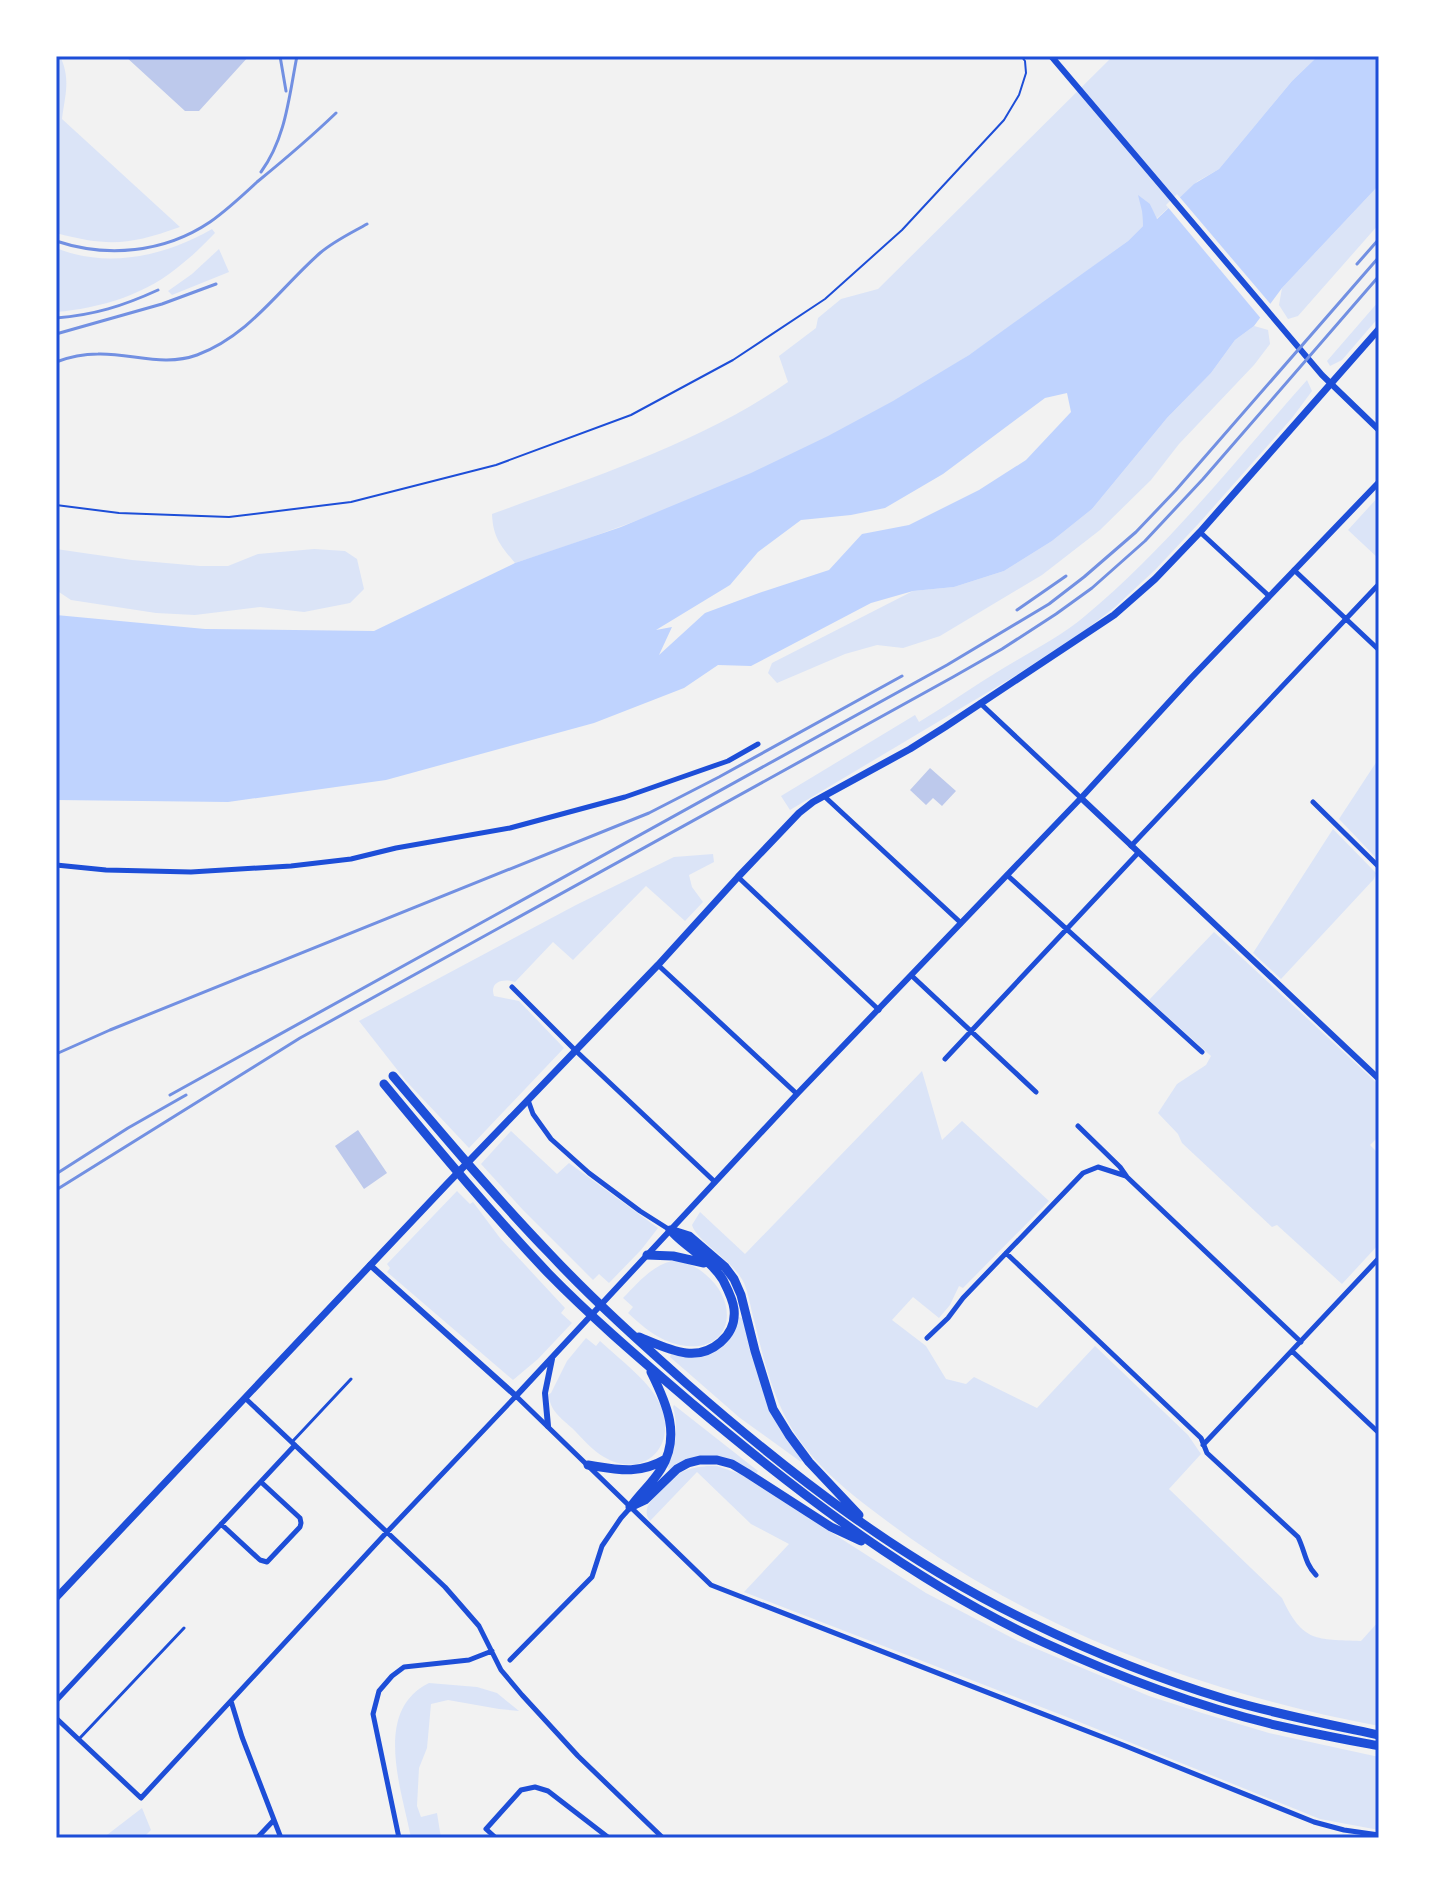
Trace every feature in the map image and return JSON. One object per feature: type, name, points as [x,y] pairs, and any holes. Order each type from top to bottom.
[{"type":"highway","points":[[393,1076],[491,1190],[620,1324],[751,1440],[875,1532],[978,1595],[1107,1656],[1224,1699],[1379,1735]]},
{"type":"highway","points":[[384,1084],[509,1231],[611,1333],[762,1462],[885,1551],[992,1616],[1116,1673],[1271,1724],[1379,1746]]},
{"type":"highway","points":[[632,1335],[673,1350],[697,1353],[718,1345],[733,1323],[734,1309],[721,1277],[670,1230]]},
{"type":"highway","points":[[670,1230],[689,1236],[725,1267],[734,1279],[773,1409],[809,1462],[875,1532]]},
{"type":"highway","points":[[647,1255],[673,1256],[711,1265]]},
{"type":"highway","points":[[630,1507],[659,1472],[671,1447],[673,1430],[665,1400],[648,1365]]},
{"type":"highway","points":[[588,1465],[634,1471],[666,1459]]},
{"type":"highway","points":[[630,1507],[645,1500],[677,1469],[688,1463],[717,1460],[732,1464],[831,1527],[885,1551]]},
{"type":"main road","points":[[56,1598],[799,813],[910,749],[1114,615],[1155,579],[1200,532],[1379,329]]},
{"type":"street","points":[[1051,56],[1322,375],[1379,430]]},
{"type":"street","points":[[56,1718],[141,1798],[797,1094],[1379,482]]},
{"type":"street","points":[[1200,532],[1269,596]]},
{"type":"street","points":[[1294,570],[1379,650]]},
{"type":"street","points":[[1131,846],[1379,584]]},
{"type":"street","points":[[980,702],[1379,1079]]},
{"type":"street","points":[[56,865],[106,870],[191,872],[351,859],[510,828],[625,797],[728,761],[758,744]]},
{"type":"street","points":[[824,796],[961,923]]},
{"type":"street","points":[[1313,802],[1379,867]]},
{"type":"street","points":[[945,1059],[1138,853]]},
{"type":"street","points":[[1007,875],[1202,1052]]},
{"type":"street","points":[[738,877],[879,1010]]},
{"type":"street","points":[[658,965],[797,1094]]},
{"type":"street","points":[[912,976],[1036,1092]]},
{"type":"street","points":[[512,987],[715,1182]]},
{"type":"street","points":[[528,1100],[539,1125],[551,1139],[589,1173],[670,1230]]},
{"type":"street","points":[[1078,1126],[1127,1177],[1301,1342]]},
{"type":"street","points":[[927,1338],[1083,1173],[1098,1167],[1127,1177]]},
{"type":"street","points":[[1006,1253],[1201,1438],[1207,1453],[1298,1537],[1306,1562],[1316,1575]]},
{"type":"street","points":[[1203,1445],[1379,1258]]},
{"type":"street","points":[[370,1265],[548,1426],[711,1585],[1314,1822],[1379,1835]]},
{"type":"street","points":[[1293,1352],[1379,1433]]},
{"type":"street","points":[[548,1426],[545,1393],[553,1355]]},
{"type":"street","points":[[245,1398],[445,1587],[479,1626],[501,1670],[578,1756],[663,1838]]},
{"type":"street","points":[[56,1701],[294,1444]]},
{"type":"street","points":[[221,1524],[260,1560],[267,1562],[301,1523],[300,1518],[261,1482]]},
{"type":"street","points":[[510,1660],[592,1577],[602,1546],[630,1507]]},
{"type":"street","points":[[399,1838],[373,1714],[379,1691],[404,1667],[469,1660],[492,1651]]},
{"type":"street","points":[[231,1700],[281,1838]]},
{"type":"street","points":[[496,1838],[486,1829],[521,1790],[535,1787],[548,1791],[609,1838]]},
{"type":"street","points":[[257,1838],[274,1820]]},
{"type":"lane","points":[[294,1444],[351,1379]]},
{"type":"lane","points":[[79,1740],[184,1628]]},
{"type":"path","points":[[56,505],[119,513],[229,517],[351,502],[496,465],[631,415],[733,360],[825,299],[902,230],[1004,120],[1019,95],[1026,73],[1025,61],[1021,56]]},
{"type":"shaded area","points":[[56,56],[60,56],[66,80],[62,119],[180,227],[147,238],[119,242],[56,233]]},
{"type":"shaded area","points":[[1113,56],[1318,56],[1292,81],[1219,169],[1198,181],[1156,219],[1150,204],[1142,211],[1143,226],[1128,241],[969,355],[916,388],[806,448],[691,499],[515,563],[505,551],[494,529],[492,514],[682,441],[754,404],[788,382],[779,356],[816,328],[818,318],[841,299],[878,289]]},
{"type":"shaded area","points":[[1379,185],[1379,224],[1298,316],[1288,319],[1279,305],[1282,288]]},
{"type":"shaded area","points":[[212,229],[215,233],[196,252],[169,274],[140,291],[107,303],[56,312],[56,248],[95,258],[136,256],[175,246]]},
{"type":"shaded area","points":[[219,249],[229,272],[172,295],[168,291],[192,274]]},
{"type":"shaded area","points":[[1379,301],[1379,317],[1342,360],[1330,366],[1327,361]]},
{"type":"shaded area","points":[[1254,326],[1268,330],[1270,344],[1254,365],[1179,444],[1151,480],[1100,530],[1042,575],[940,636],[903,648],[877,645],[845,654],[777,683],[768,673],[772,663],[913,591],[954,587],[1004,571],[1052,541],[1092,509],[1167,418],[1211,373],[1235,340]]},
{"type":"shaded area","points":[[1307,380],[1312,391],[1292,418],[1201,521],[1115,607],[1015,676],[790,810],[781,796],[915,715],[919,722],[1085,616],[1173,532]]},
{"type":"shaded area","points":[[1379,496],[1379,559],[1348,530]]},
{"type":"shaded area","points":[[56,549],[200,566],[228,566],[258,554],[314,549],[345,551],[357,559],[364,589],[350,603],[304,612],[260,607],[195,615],[156,613],[71,600],[56,590]]},
{"type":"shaded area","points":[[1379,758],[1379,861],[1339,819]]},
{"type":"shaded area","points":[[1333,829],[1376,873],[1374,879],[1281,979],[1253,953]]},
{"type":"shaded area","points":[[713,854],[714,862],[689,875],[692,887],[703,902],[685,921],[646,886],[573,960],[553,942],[515,982],[506,980],[496,984],[494,996],[519,1001],[564,1048],[469,1148],[406,1081],[359,1021],[576,905],[674,857]]},
{"type":"shaded area","points":[[1214,932],[1379,1085],[1379,1136],[1370,1145],[1379,1154],[1379,1244],[1342,1284],[1277,1225],[1272,1227],[1182,1143],[1178,1134],[1158,1113],[1177,1084],[1206,1065],[1211,1056],[1149,1000]]},
{"type":"shaded area","points":[[922,1071],[942,1140],[962,1121],[1049,1201],[963,1288],[959,1286],[950,1305],[939,1318],[913,1297],[892,1320],[926,1346],[946,1379],[966,1384],[974,1377],[1037,1408],[1095,1346],[1188,1435],[1201,1454],[1169,1489],[1282,1598],[1304,1631],[1312,1636],[1333,1640],[1361,1641],[1379,1621],[1379,1726],[1250,1696],[1187,1676],[1125,1654],[1006,1598],[949,1564],[853,1495],[827,1472],[794,1432],[770,1380],[744,1283],[732,1266],[701,1238],[692,1225],[700,1212],[745,1254]]},
{"type":"shaded area","points":[[511,1131],[557,1174],[569,1163],[658,1228],[609,1283],[599,1274],[593,1280],[481,1164]]},
{"type":"shaded area","points":[[457,1191],[470,1204],[473,1202],[500,1238],[565,1308],[561,1313],[572,1323],[513,1380],[387,1272],[390,1268],[387,1264]]},
{"type":"shaded area","points":[[672,1261],[694,1266],[701,1271],[717,1286],[724,1299],[726,1324],[720,1335],[711,1342],[697,1346],[672,1343],[652,1333],[628,1313],[633,1307],[623,1298],[651,1271]]},
{"type":"shaded area","points":[[739,1317],[743,1318],[765,1397],[803,1459],[801,1462],[740,1418],[670,1357],[671,1354],[714,1352],[729,1340]]},
{"type":"shaded area","points":[[586,1338],[596,1346],[600,1341],[635,1372],[658,1399],[665,1424],[664,1437],[652,1457],[631,1465],[604,1457],[553,1409],[549,1394],[567,1361]]},
{"type":"shaded area","points":[[674,1405],[758,1471],[756,1474],[742,1465],[686,1461],[670,1470],[667,1467],[676,1431]]},
{"type":"shaded area","points":[[707,1466],[740,1474],[926,1593],[1018,1641],[1149,1696],[1269,1733],[1379,1757],[1379,1830],[1320,1819],[744,1592],[789,1544],[751,1524],[697,1472],[650,1521],[647,1515],[652,1500],[673,1478],[685,1471]]},
{"type":"shaded area","points":[[429,1683],[477,1687],[497,1693],[519,1711],[448,1700],[431,1704],[427,1748],[419,1768],[417,1806],[421,1817],[437,1813],[441,1838],[411,1838],[398,1775],[396,1732],[401,1712],[411,1696]]},
{"type":"shaded area","points":[[142,1808],[151,1830],[143,1838],[103,1838]]},
{"type":"water","points":[[1318,56],[1379,56],[1379,185],[1282,288],[1254,326],[1235,340],[1211,373],[1167,418],[1092,509],[1052,541],[1004,571],[954,587],[913,591],[871,603],[751,666],[718,665],[684,688],[594,723],[386,780],[228,802],[56,800],[56,615],[205,629],[374,631],[515,563],[621,527],[751,473],[893,401],[969,355],[1128,241],[1143,226],[1138,195],[1150,204],[1157,219],[1194,184],[1219,169],[1292,81]],"holes":[[[1067,393],[1071,412],[1026,460],[979,490],[909,525],[862,534],[829,570],[705,613],[659,655],[672,627],[656,630],[730,585],[758,552],[801,520],[885,508],[943,474],[1045,398]]]},
{"type":"pier","points":[[1177,194],[1273,307],[1263,321],[1166,205]]},
{"type":"building","points":[[125,56],[249,56],[199,111],[185,111]]},
{"type":"building","points":[[930,768],[956,791],[942,806],[933,798],[926,805],[910,790]]},
{"type":"building","points":[[358,1130],[387,1173],[364,1189],[335,1146]]},
{"type":"railway","points":[[280,56],[286,91]]},
{"type":"railway","points":[[261,172],[281,131],[297,56]]},
{"type":"railway","points":[[56,241],[95,250],[135,250],[192,232],[228,208],[336,113]]},
{"type":"railway","points":[[56,362],[93,354],[160,360],[197,355],[233,336],[320,253],[367,224]]},
{"type":"railway","points":[[1357,264],[1379,239]]},
{"type":"railway","points":[[170,1095],[947,665],[1049,604],[1136,532],[1176,490],[1379,257]]},
{"type":"railway","points":[[56,1190],[300,1038],[953,677],[1056,614],[1092,588],[1145,541],[1203,479],[1379,276]]},
{"type":"railway","points":[[56,334],[162,304],[216,284]]},
{"type":"railway","points":[[56,318],[108,309],[158,290]]},
{"type":"railway","points":[[1017,610],[1066,576]]},
{"type":"railway","points":[[56,1054],[649,813],[902,676]]},
{"type":"railway","points":[[56,1174],[186,1095]]}]
